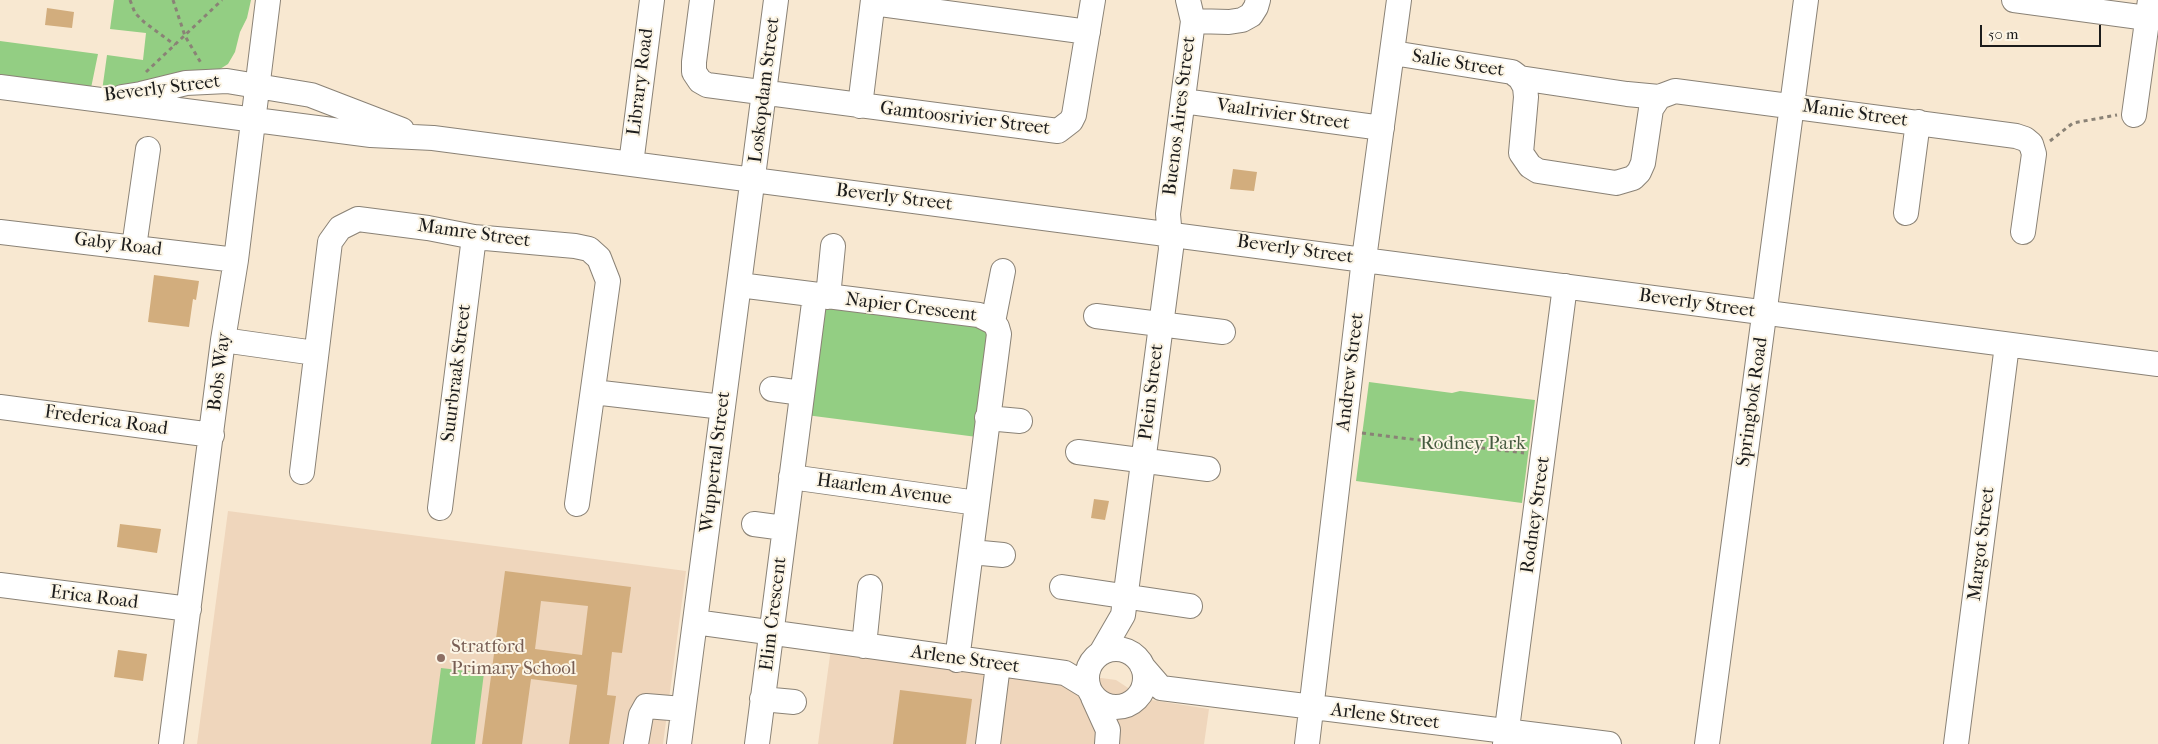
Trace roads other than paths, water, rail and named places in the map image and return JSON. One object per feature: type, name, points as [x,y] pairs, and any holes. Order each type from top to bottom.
[{"type":"street","name":"Bobs Way","points":[[171,744],[223,340],[236,260],[268,0]]},
{"type":"street","name":"Library Road","points":[[631,164],[652,0]]},
{"type":"street","name":"Gamtoosrivier Street","points":[[702,0],[694,72],[700,81],[707,85],[1058,132],[1071,121],[1074,115],[1092,0]]},
{"type":"street","name":"Loskopdam Street","points":[[753,180],[776,0]]},
{"type":"street","points":[[1190,10],[1229,22],[1242,20],[1250,15],[1256,7],[1258,0]]},
{"type":"street","name":"Andrew Street","points":[[1307,744],[1364,260],[1399,0]]},
{"type":"street","name":"Springbok Road","points":[[1707,744],[1806,0]]},
{"type":"street","points":[[2014,0],[2149,9],[2134,114]]},
{"type":"street","points":[[860,106],[873,1],[1088,32]]},
{"type":"street","name":"Buenos Aires Street","points":[[1169,234],[1168,214],[1183,101],[1190,10]]},
{"type":"street","name":"Salie Street","points":[[1392,53],[1502,69],[1512,72],[1520,78],[1525,87],[1526,97],[1521,152],[1530,166],[1538,171],[1616,182],[1633,178],[1639,172],[1643,163],[1651,110],[1659,97]]},
{"type":"street","points":[[1520,78],[1627,94],[1659,97],[1675,91],[1792,105]]},
{"type":"street","name":"Beverly Street","points":[[62,96],[130,96],[201,81],[227,81],[320,97],[394,127],[433,138]]},
{"type":"street","name":"Beverly Street","points":[[0,86],[253,121],[371,135],[433,138],[2158,364]]},
{"type":"street","name":"Vaalrivier Street","points":[[1183,101],[1382,128]]},
{"type":"street","name":"Manie Street","points":[[1792,105],[2016,136],[2025,139],[2031,144],[2034,154],[2023,232]]},
{"type":"street","name":"Manie Street","points":[[1906,213],[1918,122]]},
{"type":"street","points":[[134,247],[148,149]]},
{"type":"street","name":"Wuppertal Street","points":[[679,744],[753,180]]},
{"type":"street","name":"Mamre Street","points":[[302,472],[330,242],[340,228],[358,219],[428,228],[474,237],[575,246],[589,249],[599,258],[608,281],[577,504]]},
{"type":"street","name":"Gaby Road","points":[[0,232],[236,260]]},
{"type":"street","name":"Plein Street","points":[[1140,662],[1128,637],[1124,606],[1171,249],[1169,234]]},
{"type":"street","name":"Suurbraak Street","points":[[440,508],[474,237]]},
{"type":"street","name":"Napier Crescent","points":[[821,296],[833,246]]},
{"type":"street","name":"Napier Crescent","points":[[993,322],[1003,271]]},
{"type":"street","name":"Napier Crescent","points":[[739,286],[979,315],[993,322],[999,334],[970,552],[958,660]]},
{"type":"street","name":"Rodney Street","points":[[1506,738],[1565,286]]},
{"type":"street","name":"Elim Crescent","points":[[757,744],[802,393],[821,296]]},
{"type":"street","name":"Plein Street","points":[[1096,316],[1223,332]]},
{"type":"street","points":[[223,340],[316,353]]},
{"type":"street","name":"Margot Street","points":[[1956,744],[2007,345]]},
{"type":"street","points":[[772,389],[802,393]]},
{"type":"street","points":[[593,392],[723,408]]},
{"type":"street","name":"Frederica Road","points":[[0,407],[212,435]]},
{"type":"street","points":[[987,418],[1020,421]]},
{"type":"street","name":"Plein Street","points":[[1078,452],[1208,469]]},
{"type":"street","name":"Haarlem Avenue","points":[[791,477],[977,503]]},
{"type":"street","points":[[754,524],[784,528]]},
{"type":"street","points":[[970,552],[1003,555]]},
{"type":"street","name":"Erica Road","points":[[0,585],[189,609]]},
{"type":"street","points":[[864,646],[870,587]]},
{"type":"street","points":[[1062,587],[1124,606],[1190,606]]},
{"type":"street","name":"Plein Street","points":[[1097,656],[1124,606]]},
{"type":"street","name":"Arlene Street","points":[[695,622],[958,660],[1066,673],[1090,692]]},
{"type":"street","points":[[1066,673],[1097,656],[1120,649],[1129,652],[1140,662],[1161,688],[1145,698],[1129,704],[1108,707],[1090,692]]},
{"type":"street","points":[[1097,656],[1087,672],[1090,692],[1107,737]]},
{"type":"street","points":[[1107,737],[1129,704],[1139,696],[1144,686],[1145,676],[1140,662]]},
{"type":"street","points":[[988,744],[998,665]]},
{"type":"street","name":"Arlene Street","points":[[1161,688],[1311,708],[1506,738],[1609,744]]},
{"type":"street","name":"Elim Crescent","points":[[762,699],[794,702]]},
{"type":"street","points":[[636,744],[640,715],[646,706],[684,709]]},
{"type":"place","name":"Stratford Primary School","points":[[441,658]]},
{"type":"park label","name":"Rodney Park","points":[[1473,444]]}]
